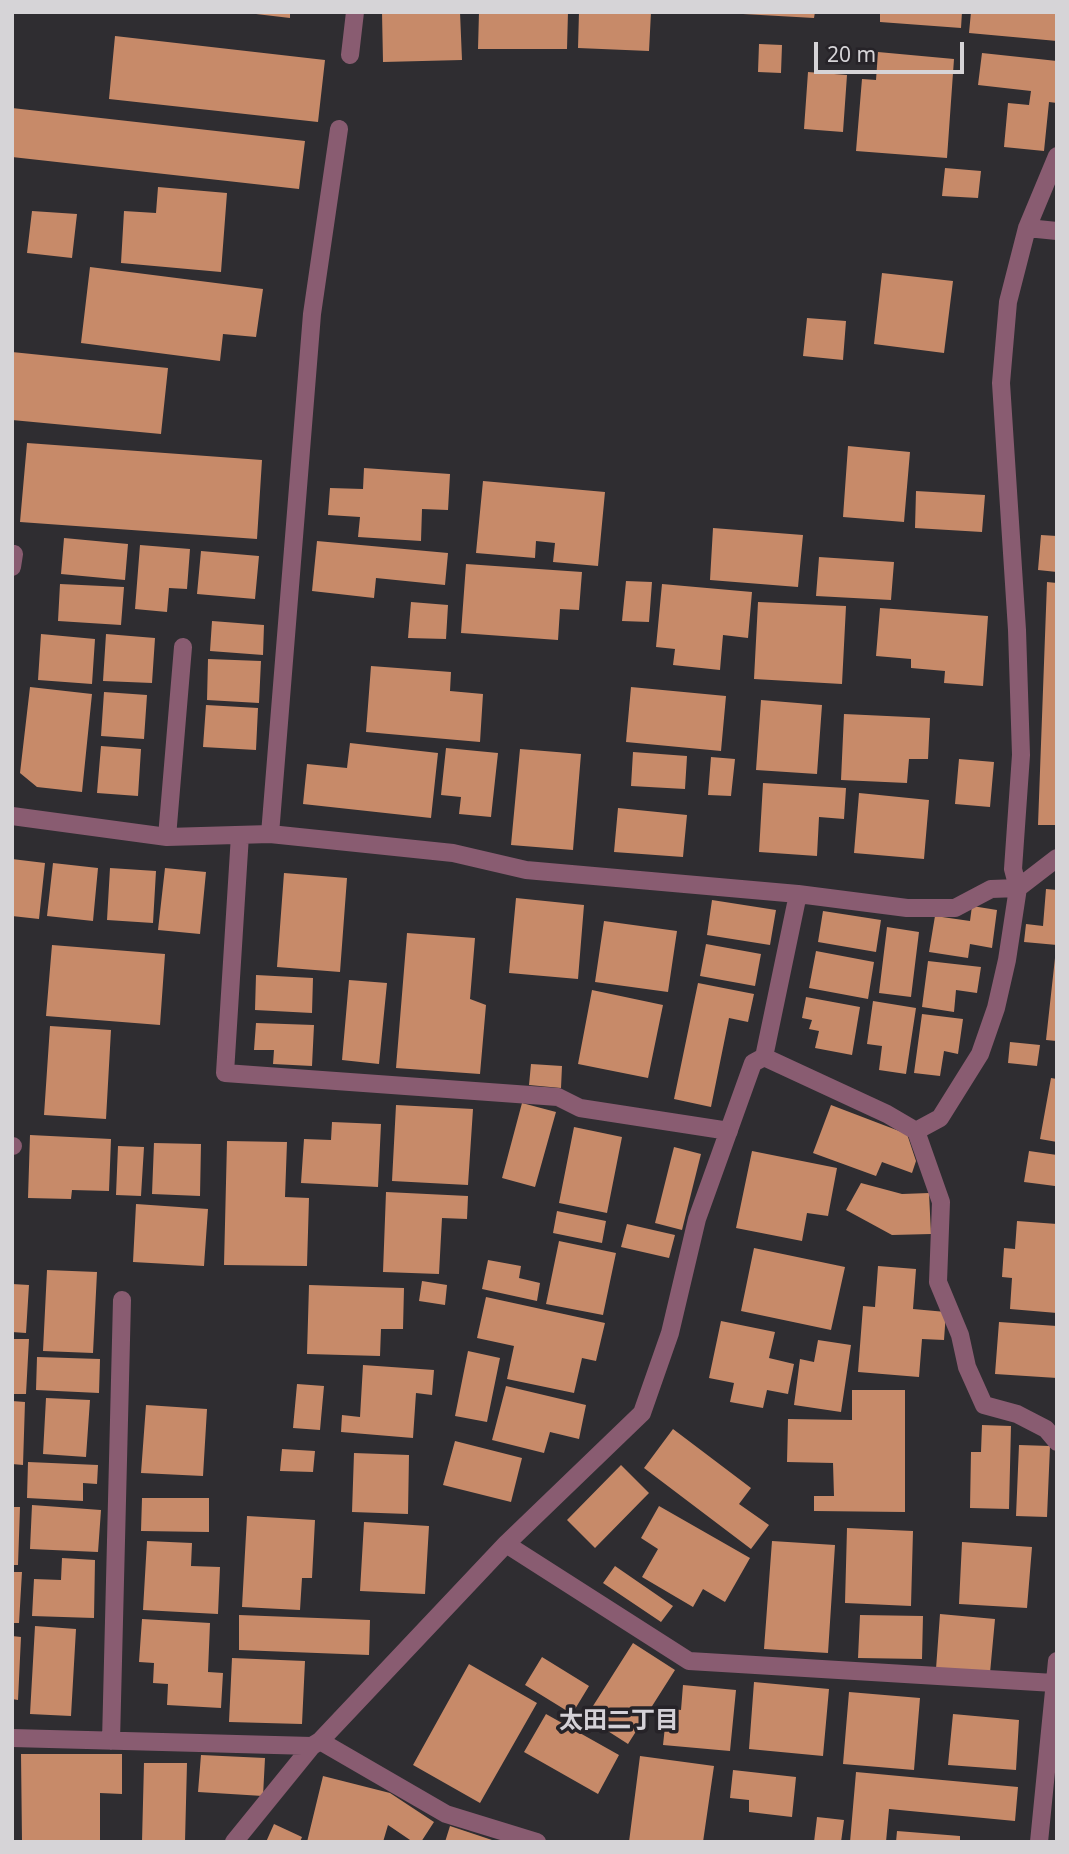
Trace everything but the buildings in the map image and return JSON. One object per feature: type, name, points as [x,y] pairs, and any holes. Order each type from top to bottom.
[{"type":"street","points":[[350,55],[355,12]]},
{"type":"street","points":[[270,834],[312,314],[339,129]]},
{"type":"street","points":[[916,1131],[940,1118],[980,1054],[996,1008],[1007,960],[1018,888],[1013,869],[1021,755],[1017,630],[1001,383],[1008,302],[1027,228],[1057,156]]},
{"type":"street","points":[[1027,228],[1057,231]]},
{"type":"street","points":[[167,836],[183,647]]},
{"type":"street","points":[[12,816],[167,836],[270,834],[453,853],[526,870],[798,894],[907,908],[955,908],[991,889],[1018,888],[1057,858]]},
{"type":"street","points":[[240,835],[225,1073],[558,1097],[580,1108],[729,1131]]},
{"type":"street","points":[[764,1058],[798,894]]},
{"type":"street","points":[[234,1842],[316,1744],[506,1544],[642,1413],[670,1334],[697,1219],[753,1063],[764,1058],[887,1114],[916,1131],[941,1202],[938,1282],[960,1335],[967,1367],[984,1405],[1017,1414],[1046,1429],[1057,1442]]},
{"type":"street","points":[[111,1741],[122,1300]]},
{"type":"street","points":[[506,1544],[689,1661],[1054,1683]]},
{"type":"street","points":[[1038,1842],[1057,1661]]},
{"type":"street","points":[[12,1738],[316,1744],[446,1814],[537,1842]]},
{"type":"district","name":"太田二丁目","points":[[619,1721]]}]
